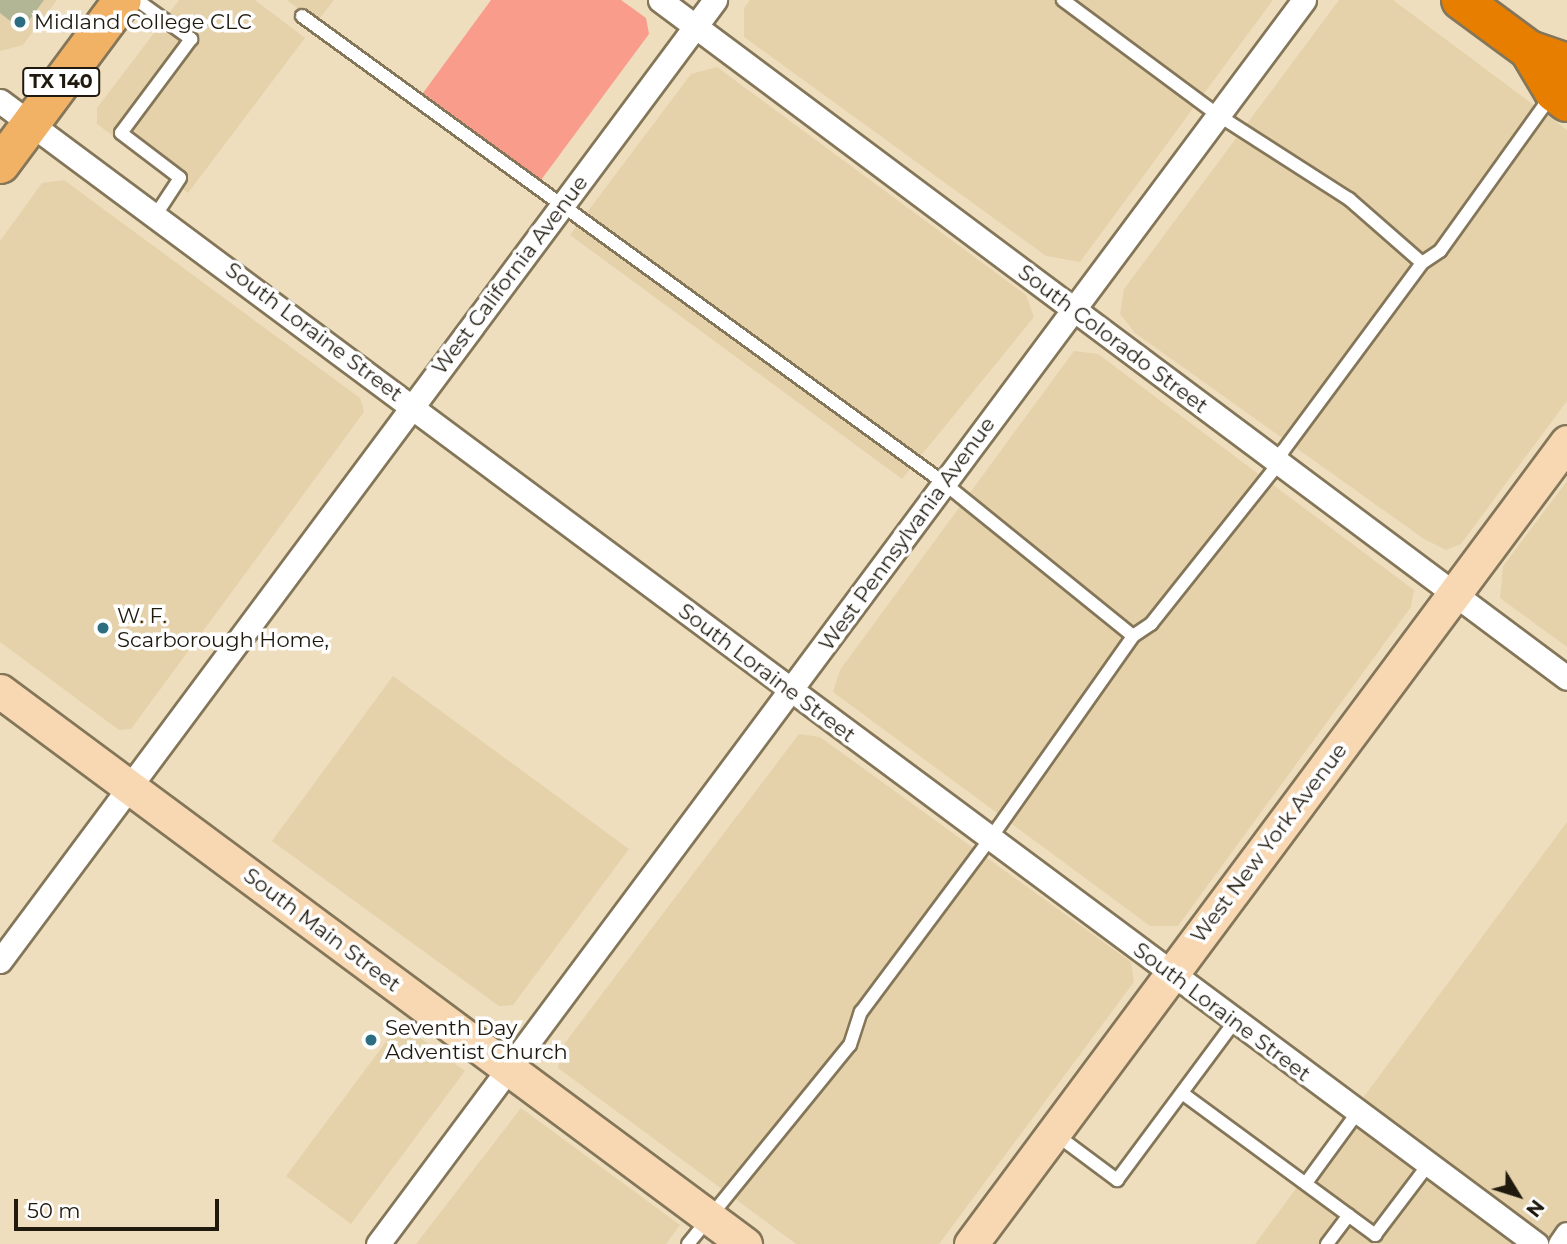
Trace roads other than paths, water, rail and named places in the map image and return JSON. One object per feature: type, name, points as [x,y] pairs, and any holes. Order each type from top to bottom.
[{"type":"highway","points":[[1461,0],[1529,50],[1562,86]]},
{"type":"main road","name":"TX 140","points":[[0,164],[122,0]]},
{"type":"street","name":"South Colorado Street","points":[[660,0],[1567,678]]},
{"type":"street","name":"West California Avenue","points":[[0,961],[715,0]]},
{"type":"street","name":"West Pennsylvania Avenue","points":[[378,1244],[1304,0]]},
{"type":"street","name":"South Loraine Street","points":[[0,100],[157,213],[791,691],[1536,1244]]},
{"type":"street","name":"West New York Avenue","points":[[971,1244],[1567,442]]},
{"type":"street","name":"South Main Street","points":[[0,691],[746,1244]]},
{"type":"street","points":[[1560,1244],[1567,1234]]},
{"type":"lane","points":[[137,0],[191,39],[121,133],[180,178],[157,213]]},
{"type":"lane","points":[[1063,0],[1218,115],[1349,199],[1422,263]]},
{"type":"lane","points":[[302,16],[944,484],[1133,636]]},
{"type":"lane","points":[[688,1244],[850,1045],[861,1012],[990,839],[1133,636],[1151,624],[1279,463],[1283,451],[1422,263],[1440,251],[1562,86]]},
{"type":"lane","points":[[1054,1133],[1117,1180],[1235,1021]]},
{"type":"lane","points":[[1182,1093],[1376,1235],[1428,1165]]},
{"type":"lane","points":[[1306,1183],[1357,1112]]},
{"type":"lane","points":[[1327,1244],[1349,1215]]},
{"type":"place","name":"Midland College CLC","points":[[20,22]]},
{"type":"place","name":"W. F. Scarborough Home,","points":[[103,628]]},
{"type":"place","name":"Seventh Day Adventist Church","points":[[371,1040]]}]
